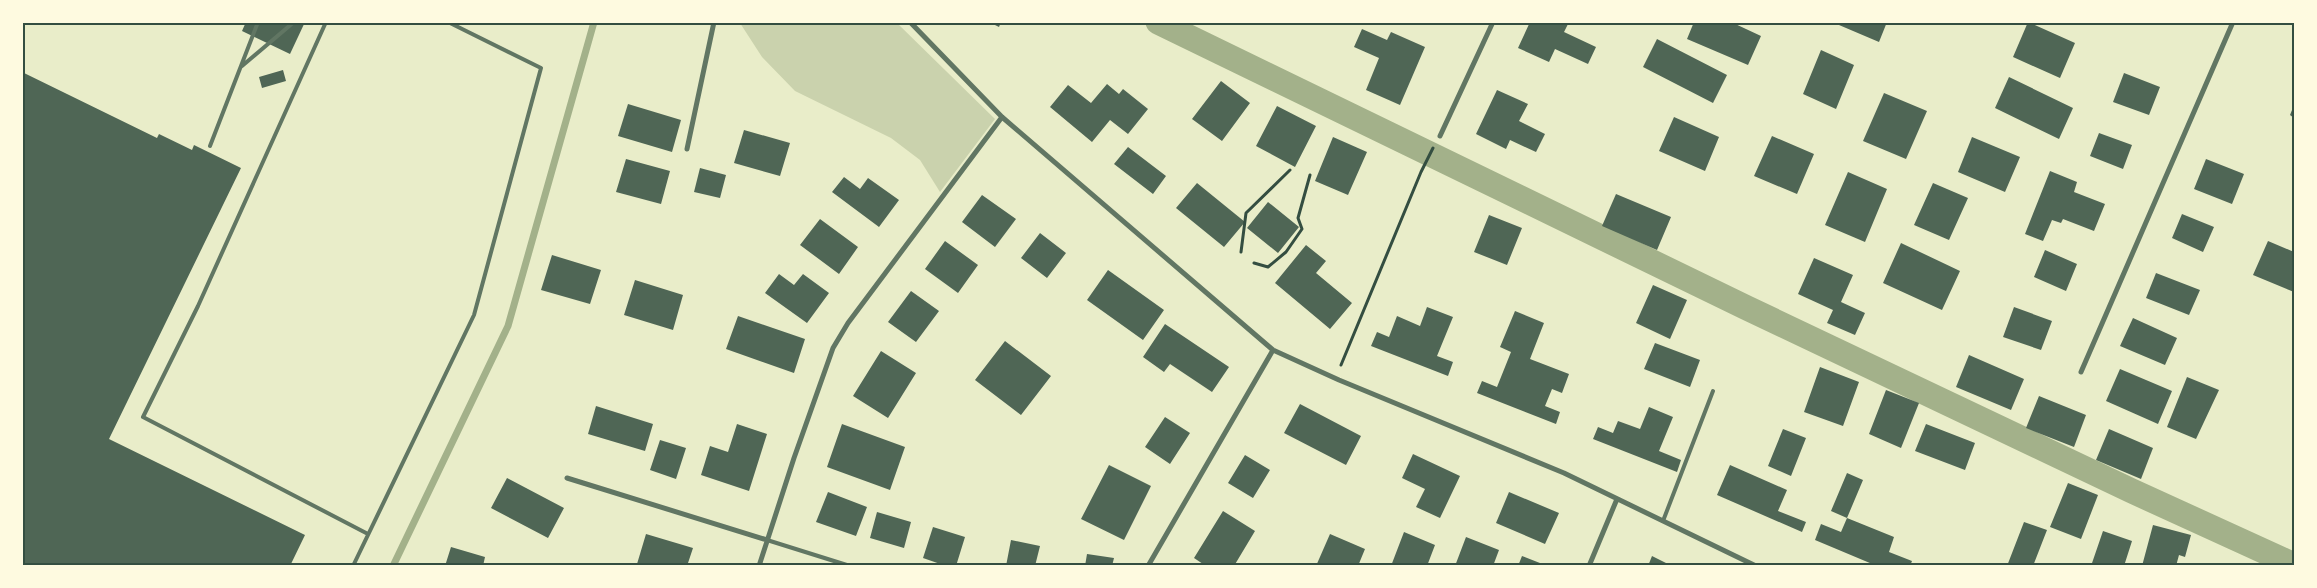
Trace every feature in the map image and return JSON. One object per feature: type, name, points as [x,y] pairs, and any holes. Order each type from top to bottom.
[{"type":"street","points":[[688,149],[714,22]]},
{"type":"street","points":[[910,22],[1002,117],[1273,350],[1339,380],[1556,470],[1756,566]]},
{"type":"street","points":[[919,22],[921,32]]},
{"type":"street","points":[[1440,136],[1493,22]]},
{"type":"street","points":[[2081,372],[2233,22]]},
{"type":"street","points":[[760,566],[767,540],[833,348],[848,323],[1002,117]]},
{"type":"street","points":[[1148,566],[1273,350]]},
{"type":"street","points":[[567,478],[767,540]]},
{"type":"street","points":[[1589,566],[1617,499]]},
{"type":"lane","points":[[210,146],[258,22]]},
{"type":"lane","points":[[240,67],[294,22]]},
{"type":"lane","points":[[326,22],[198,306],[143,417],[368,534]]},
{"type":"lane","points":[[353,566],[474,315],[541,68],[448,22]]},
{"type":"lane","points":[[1663,521],[1713,391]]},
{"type":"lane","points":[[767,540],[850,566]]},
{"type":"path","points":[[1339,380],[1342,363],[1421,172],[1440,136]]},
{"type":"path","points":[[1241,252],[1246,213],[1290,170]]},
{"type":"path","points":[[1254,263],[1268,267],[1286,252],[1302,228],[1298,218],[1310,175]]},
{"type":"green space","points":[[740,23],[897,23],[995,119],[940,192],[920,160],[891,138],[795,91],[762,57]]},
{"type":"building","points":[[246,22],[305,22],[290,54],[242,31]]},
{"type":"building","points":[[989,22],[1001,22],[999,27]]},
{"type":"building","points":[[1530,22],[1569,22],[1564,32],[1596,47],[1588,64],[1555,49],[1549,62],[1518,48]]},
{"type":"building","points":[[1694,22],[1731,22],[1761,36],[1748,65],[1687,39]]},
{"type":"building","points":[[1839,22],[1887,22],[1879,42],[1839,25]]},
{"type":"building","points":[[2028,22],[2075,43],[2060,78],[2013,57]]},
{"type":"building","points":[[1362,29],[1387,40],[1391,32],[1425,47],[1400,105],[1366,90],[1379,58],[1354,47]]},
{"type":"building","points":[[1657,39],[1727,75],[1713,103],[1643,67]]},
{"type":"building","points":[[1821,50],[1854,65],[1836,109],[1803,94]]},
{"type":"building","points":[[283,70],[286,81],[262,88],[259,77]]},
{"type":"building","points":[[22,72],[157,138],[159,134],[192,150],[194,145],[241,168],[109,439],[305,535],[290,566],[22,566]]},
{"type":"building","points":[[2124,73],[2160,87],[2149,115],[2113,102]]},
{"type":"building","points":[[2009,77],[2073,108],[2059,139],[1995,108]]},
{"type":"building","points":[[1221,81],[1250,103],[1222,141],[1192,119]]},
{"type":"building","points":[[1107,84],[1119,94],[1123,89],[1148,109],[1128,134],[1110,120],[1092,142],[1050,107],[1068,85],[1091,103]]},
{"type":"building","points":[[1497,90],[1528,104],[1519,121],[1545,134],[1536,152],[1510,140],[1506,149],[1476,134]]},
{"type":"building","points":[[1884,93],[1927,111],[1906,159],[1863,141]]},
{"type":"building","points":[[628,104],[681,120],[672,152],[618,136]]},
{"type":"building","points":[[2294,105],[2294,118],[2290,115]]},
{"type":"building","points":[[1277,106],[1316,126],[1295,167],[1256,146]]},
{"type":"building","points":[[1674,117],[1719,137],[1705,171],[1659,151]]},
{"type":"building","points":[[744,130],[790,143],[780,176],[734,163]]},
{"type":"building","points":[[2099,133],[2132,145],[2123,169],[2090,156]]},
{"type":"building","points":[[1772,136],[1814,154],[1797,194],[1754,176]]},
{"type":"building","points":[[1333,137],[1367,152],[1348,195],[1315,181]]},
{"type":"building","points":[[1972,137],[2020,157],[2005,192],[1958,172]]},
{"type":"building","points":[[1128,147],[1166,176],[1153,194],[1114,164]]},
{"type":"building","points":[[626,159],[670,171],[661,204],[616,192]]},
{"type":"building","points":[[2206,159],[2244,174],[2232,204],[2194,189]]},
{"type":"building","points":[[700,168],[726,175],[720,198],[694,192]]},
{"type":"building","points":[[2050,171],[2077,182],[2074,192],[2105,204],[2094,231],[2063,219],[2061,223],[2052,220],[2043,241],[2025,234]]},
{"type":"building","points":[[1848,172],[1887,189],[1865,242],[1825,225]]},
{"type":"building","points":[[844,177],[860,189],[868,178],[899,200],[879,227],[832,192]]},
{"type":"building","points":[[1197,183],[1245,222],[1224,247],[1176,208]]},
{"type":"building","points":[[1933,183],[1968,198],[1949,240],[1914,225]]},
{"type":"building","points":[[1616,194],[1671,217],[1657,250],[1602,226]]},
{"type":"building","points":[[982,195],[1016,219],[995,247],[962,222]]},
{"type":"building","points":[[1268,202],[1299,227],[1278,253],[1247,228]]},
{"type":"building","points":[[2182,214],[2214,227],[2203,252],[2172,238]]},
{"type":"building","points":[[1489,215],[1522,228],[1507,265],[1474,252]]},
{"type":"building","points":[[820,219],[858,247],[839,274],[800,245]]},
{"type":"building","points":[[1040,233],[1066,253],[1047,278],[1021,258]]},
{"type":"building","points":[[945,241],[978,265],[958,293],[925,269]]},
{"type":"building","points":[[2268,241],[2294,252],[2294,292],[2253,275]]},
{"type":"building","points":[[1901,243],[1960,271],[1942,310],[1883,283]]},
{"type":"building","points":[[1306,245],[1326,261],[1316,273],[1352,303],[1330,329],[1275,283]]},
{"type":"building","points":[[2045,250],[2077,264],[2066,291],[2034,277]]},
{"type":"building","points":[[552,255],[601,270],[590,304],[541,290]]},
{"type":"building","points":[[1814,258],[1853,275],[1841,302],[1865,313],[1855,335],[1827,323],[1833,310],[1798,294]]},
{"type":"building","points":[[1108,270],[1164,310],[1143,340],[1087,300]]},
{"type":"building","points":[[2156,273],[2200,290],[2189,315],[2146,298]]},
{"type":"building","points":[[779,274],[794,285],[803,274],[829,293],[807,323],[765,293]]},
{"type":"building","points":[[635,280],[683,295],[673,330],[624,315]]},
{"type":"building","points":[[1653,285],[1687,300],[1670,339],[1636,323]]},
{"type":"building","points":[[911,291],[939,311],[916,342],[888,322]]},
{"type":"building","points":[[1427,307],[1453,317],[1437,356],[1453,362],[1448,376],[1371,346],[1377,332],[1389,337],[1397,316],[1420,326]]},
{"type":"building","points":[[2014,307],[2052,321],[2041,350],[2003,337]]},
{"type":"building","points":[[1515,311],[1544,323],[1530,359],[1569,374],[1562,393],[1552,389],[1545,406],[1560,412],[1556,424],[1477,393],[1482,381],[1497,387],[1511,352],[1500,347]]},
{"type":"building","points":[[738,316],[805,339],[794,373],[726,349]]},
{"type":"building","points":[[2133,318],[2177,338],[2165,365],[2120,346]]},
{"type":"building","points":[[1165,324],[1229,367],[1212,392],[1170,364],[1164,372],[1143,357]]},
{"type":"building","points":[[1005,341],[1051,376],[1021,415],[975,380]]},
{"type":"building","points":[[1655,343],[1700,360],[1690,387],[1644,369]]},
{"type":"building","points":[[881,351],[916,373],[888,418],[853,396]]},
{"type":"building","points":[[1969,355],[2024,379],[2011,410],[1956,387]]},
{"type":"building","points":[[1820,367],[1859,382],[1843,426],[1804,412]]},
{"type":"building","points":[[2120,369],[2172,391],[2158,424],[2106,401]]},
{"type":"building","points":[[2187,377],[2219,390],[2196,439],[2167,427]]},
{"type":"building","points":[[1886,390],[1919,403],[1901,448],[1869,434]]},
{"type":"building","points":[[2039,396],[2086,415],[2074,447],[2026,428]]},
{"type":"building","points":[[1300,404],[1361,436],[1346,465],[1284,433]]},
{"type":"building","points":[[596,406],[653,424],[645,451],[588,434]]},
{"type":"building","points":[[1649,407],[1673,417],[1659,451],[1681,460],[1677,472],[1593,439],[1598,427],[1613,433],[1618,421],[1640,429]]},
{"type":"building","points":[[1165,417],[1190,433],[1170,464],[1145,447]]},
{"type":"building","points":[[737,424],[767,434],[749,491],[701,475],[710,446],[728,452]]},
{"type":"building","points":[[842,424],[905,447],[890,490],[827,467]]},
{"type":"building","points":[[1926,424],[1975,443],[1965,470],[1915,451]]},
{"type":"building","points":[[1783,429],[1806,438],[1791,476],[1768,466]]},
{"type":"building","points":[[2109,429],[2153,448],[2141,479],[2096,460]]},
{"type":"building","points":[[660,440],[686,448],[676,479],[650,470]]},
{"type":"building","points":[[1413,454],[1460,476],[1440,518],[1416,507],[1425,489],[1402,478]]},
{"type":"building","points":[[1245,455],[1270,470],[1253,498],[1228,483]]},
{"type":"building","points":[[1109,465],[1151,486],[1124,540],[1081,519]]},
{"type":"building","points":[[1730,465],[1787,490],[1778,511],[1806,522],[1802,532],[1717,495]]},
{"type":"building","points":[[1847,473],[1863,480],[1847,518],[1831,511]]},
{"type":"building","points":[[507,478],[564,508],[548,538],[491,508]]},
{"type":"building","points":[[2068,483],[2098,495],[2081,539],[2050,527]]},
{"type":"building","points":[[828,492],[867,507],[856,536],[816,522]]},
{"type":"building","points":[[1509,492],[1559,513],[1545,544],[1496,523]]},
{"type":"building","points":[[1223,511],[1255,531],[1234,566],[1206,566],[1194,558]]},
{"type":"building","points":[[877,512],[911,522],[904,548],[870,538]]},
{"type":"building","points":[[1847,518],[1894,537],[1889,552],[1912,561],[1910,566],[1877,566],[1815,540],[1821,524],[1841,532]]},
{"type":"building","points":[[2024,522],[2047,530],[2033,566],[2007,566]]},
{"type":"building","points":[[2153,525],[2191,535],[2185,557],[2179,555],[2176,566],[2142,566]]},
{"type":"building","points":[[933,527],[965,537],[956,566],[946,566],[923,558]]},
{"type":"building","points":[[2103,531],[2132,541],[2124,566],[2091,566]]},
{"type":"building","points":[[1404,532],[1435,545],[1427,566],[1391,566]]},
{"type":"building","points":[[646,534],[693,548],[687,566],[637,564]]},
{"type":"building","points":[[1330,534],[1365,549],[1358,566],[1316,566]]},
{"type":"building","points":[[1466,537],[1499,550],[1493,566],[1455,566]]},
{"type":"building","points":[[1011,540],[1040,546],[1035,566],[1006,566]]},
{"type":"building","points":[[451,547],[485,557],[483,566],[445,566]]},
{"type":"building","points":[[1087,554],[1114,558],[1112,566],[1085,566]]},
{"type":"building","points":[[1522,556],[1545,565],[1545,566],[1518,566]]},
{"type":"building","points":[[1652,556],[1672,566],[1648,566]]},
{"type":"waterway","points":[[393,566],[508,326],[594,22]]},
{"type":"waterway","points":[[1158,22],[1747,308],[2132,491],[2294,565]]}]
